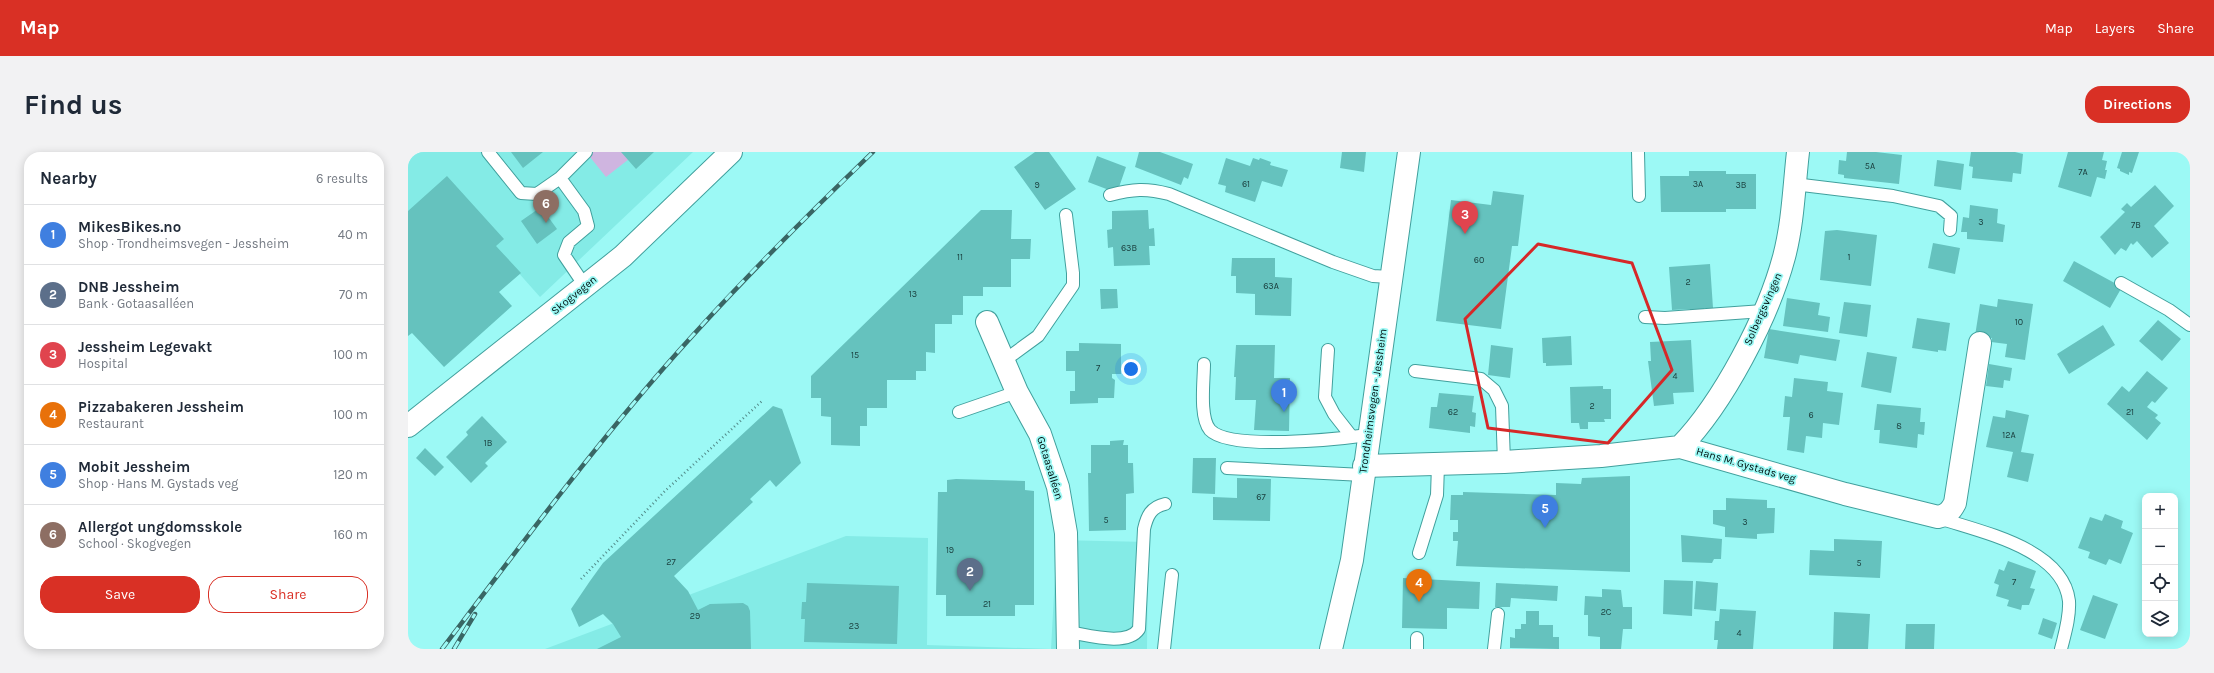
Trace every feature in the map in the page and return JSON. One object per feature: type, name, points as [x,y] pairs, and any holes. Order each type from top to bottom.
[{"type":"street","name":"Skogvegen","points":[[408,426],[623,256],[732,152]]},
{"type":"street","name":"Trondheimsvegen - Jessheim","points":[[1331,649],[1352,560],[1364,470],[1360,436],[1390,277],[1409,152]]},
{"type":"street","name":"Solbergsvingen","points":[[1680,446],[1697,429],[1719,397],[1749,342],[1775,286],[1790,230],[1798,152]]},
{"type":"street","name":"Gotaasalléen","points":[[987,322],[1005,360],[1017,392],[1040,434],[1058,487],[1066,533],[1068,641]]},
{"type":"street","points":[[1938,517],[1945,516],[1952,511],[1955,503],[1980,343]]},
{"type":"street","name":"Hans M. Gystads veg","points":[[1364,470],[1601,456],[1680,446],[1853,496],[1938,517]]},
{"type":"lane","points":[[488,152],[521,193],[537,194],[560,178],[586,152]]},
{"type":"lane","points":[[1638,152],[1639,196]]},
{"type":"lane","points":[[560,178],[584,211],[588,226],[569,242],[564,255],[585,286]]},
{"type":"lane","points":[[1794,184],[1893,196],[1939,206],[1951,216],[1950,230]]},
{"type":"lane","points":[[1110,195],[1131,189],[1150,189],[1169,194],[1333,262],[1374,276],[1390,277]]},
{"type":"lane","points":[[1005,360],[1038,336],[1073,285],[1074,273],[1066,215]]},
{"type":"lane","points":[[2121,283],[2169,310],[2190,325]]},
{"type":"lane","points":[[1645,317],[1665,318],[1763,310]]},
{"type":"lane","points":[[1328,350],[1325,397],[1334,414],[1360,436]]},
{"type":"lane","points":[[1204,364],[1204,416],[1210,430],[1226,439],[1259,442],[1360,436]]},
{"type":"lane","points":[[1415,371],[1481,379],[1494,390],[1502,406],[1504,462]]},
{"type":"lane","points":[[959,412],[1017,392]]},
{"type":"lane","points":[[1419,553],[1437,495],[1438,465]]},
{"type":"lane","points":[[1227,468],[1364,470]]},
{"type":"lane","points":[[1068,641],[1123,640],[1134,635],[1139,629],[1144,529],[1148,515],[1157,506],[1165,504]]},
{"type":"lane","points":[[1938,517],[1994,536],[2027,550],[2047,562],[2058,573],[2066,588],[2069,601],[2067,628],[2061,649]]},
{"type":"lane","points":[[1164,649],[1172,575]]},
{"type":"lane","points":[[1494,649],[1498,614]]},
{"type":"path","points":[[581,579],[665,492],[763,400]]},
{"type":"highlighted area","points":[[1538,244],[1632,263],[1672,370],[1608,443],[1488,428],[1465,319]]},
{"type":"shaded area","points":[[408,152],[693,152],[540,297],[453,199],[408,218]]},
{"type":"shaded area","points":[[586,152],[638,152],[606,177]]},
{"type":"shaded area","points":[[846,536],[928,538],[927,645],[1051,649],[545,649]]},
{"type":"shaded area","points":[[1057,540],[1148,542],[1147,649],[1051,649]]},
{"type":"building","points":[[511,152],[543,152],[523,168]]},
{"type":"building","points":[[621,152],[654,152],[636,169]]},
{"type":"building","points":[[1035,152],[1049,152],[1076,189],[1045,210],[1014,167]]},
{"type":"building","points":[[1139,152],[1160,152],[1193,164],[1188,179],[1184,177],[1181,185],[1135,167]]},
{"type":"building","points":[[1342,152],[1366,152],[1364,172],[1340,168]]},
{"type":"building","points":[[1847,152],[1876,152],[1902,155],[1899,184],[1844,178],[1844,175],[1838,174],[1839,160],[1846,161]]},
{"type":"building","points":[[1971,152],[2015,152],[2023,154],[2021,174],[2013,173],[2012,182],[1972,178],[1973,167],[1969,166]]},
{"type":"building","points":[[2068,152],[2104,152],[2102,160],[2107,161],[2105,179],[2097,177],[2091,197],[2058,187]]},
{"type":"building","points":[[2122,152],[2139,152],[2132,173],[2129,172],[2129,175],[2117,168]]},
{"type":"building","points":[[1097,156],[1126,167],[1117,193],[1088,182]]},
{"type":"building","points":[[1226,158],[1250,166],[1253,158],[1259,160],[1260,158],[1271,162],[1270,165],[1288,170],[1282,187],[1262,181],[1255,202],[1225,192],[1226,186],[1218,184]]},
{"type":"building","points":[[1937,160],[1964,164],[1961,190],[1934,186]]},
{"type":"building","points":[[1689,171],[1726,171],[1726,174],[1756,174],[1756,209],[1726,209],[1726,212],[1661,212],[1660,176],[1689,176]]},
{"type":"building","points":[[447,176],[504,239],[496,246],[521,273],[499,292],[512,306],[444,367],[412,333],[408,336],[408,211]]},
{"type":"building","points":[[2155,185],[2174,206],[2154,226],[2169,243],[2152,258],[2137,241],[2133,245],[2131,243],[2126,251],[2121,248],[2115,255],[2100,237],[2125,212],[2121,209],[2127,203],[2131,207]]},
{"type":"building","points":[[1493,191],[1524,195],[1518,246],[1512,246],[1501,329],[1436,321],[1451,200],[1491,205]]},
{"type":"building","points":[[1970,205],[1998,209],[1997,223],[2005,225],[2003,242],[1967,239],[1967,232],[1961,232],[1963,217],[1969,218]]},
{"type":"building","points":[[541,207],[557,229],[537,244],[521,221]]},
{"type":"building","points":[[981,210],[1012,210],[1011,239],[1031,239],[1030,259],[1011,259],[1011,287],[983,287],[983,296],[963,296],[963,315],[952,315],[952,324],[935,324],[935,353],[926,352],[926,371],[916,371],[916,380],[887,380],[887,408],[867,408],[867,426],[860,426],[860,446],[831,445],[831,417],[821,416],[821,398],[811,398],[811,376]]},
{"type":"building","points":[[1148,210],[1149,229],[1154,228],[1155,246],[1149,246],[1150,265],[1114,266],[1113,247],[1108,248],[1107,230],[1112,229],[1112,211]]},
{"type":"building","points":[[1837,230],[1877,235],[1871,286],[1820,280],[1825,231]]},
{"type":"building","points":[[1933,243],[1960,248],[1955,274],[1928,268]]},
{"type":"building","points":[[1232,258],[1275,258],[1275,277],[1292,278],[1291,316],[1255,315],[1255,294],[1236,293],[1236,276],[1231,276]]},
{"type":"building","points":[[2074,261],[2122,287],[2110,308],[2063,281]]},
{"type":"building","points":[[1710,264],[1713,308],[1704,308],[1704,313],[1690,314],[1690,309],[1672,310],[1669,267]]},
{"type":"building","points":[[1100,289],[1117,289],[1118,308],[1101,309]]},
{"type":"building","points":[[1787,298],[1820,303],[1818,315],[1830,317],[1828,332],[1783,326]]},
{"type":"building","points":[[1998,299],[2033,304],[2025,360],[2005,357],[2007,344],[1991,342],[1992,338],[1975,336],[1980,304],[1997,307]]},
{"type":"building","points":[[1844,302],[1871,305],[1867,337],[1839,333]]},
{"type":"building","points":[[1917,318],[1950,323],[1946,351],[1938,350],[1938,352],[1912,348]]},
{"type":"building","points":[[2158,320],[2181,339],[2162,361],[2139,341]]},
{"type":"building","points":[[2103,325],[2115,345],[2069,374],[2057,354]]},
{"type":"building","points":[[1769,329],[1840,340],[1836,361],[1800,355],[1798,364],[1764,358]]},
{"type":"building","points":[[1571,336],[1572,365],[1546,366],[1546,363],[1543,363],[1542,338]]},
{"type":"building","points":[[1691,340],[1694,392],[1673,393],[1674,404],[1654,406],[1648,361],[1651,361],[1650,342]]},
{"type":"building","points":[[1079,343],[1121,344],[1121,374],[1112,374],[1112,378],[1115,380],[1114,398],[1098,398],[1098,403],[1070,404],[1070,391],[1075,391],[1075,371],[1066,371],[1066,351],[1079,351]]},
{"type":"building","points":[[1236,345],[1275,345],[1274,378],[1290,378],[1289,431],[1254,430],[1256,400],[1235,400],[1236,377],[1234,377]]},
{"type":"building","points":[[1491,345],[1513,348],[1510,378],[1488,375]]},
{"type":"building","points":[[1867,352],[1897,357],[1891,393],[1861,387]]},
{"type":"building","points":[[1989,364],[2012,368],[2010,381],[2004,380],[2003,388],[1986,386]]},
{"type":"building","points":[[2147,371],[2168,388],[2155,403],[2152,401],[2147,407],[2158,415],[2155,418],[2161,423],[2147,440],[2107,404],[2122,386],[2129,392]]},
{"type":"building","points":[[1794,378],[1828,382],[1827,391],[1843,393],[1839,425],[1823,423],[1822,438],[1806,436],[1804,453],[1787,450],[1790,417],[1783,417],[1785,396],[1792,397]]},
{"type":"building","points":[[1603,386],[1603,389],[1611,389],[1611,419],[1604,419],[1605,422],[1588,422],[1588,429],[1580,429],[1579,423],[1571,423],[1570,387]]},
{"type":"building","points":[[1439,393],[1474,396],[1472,412],[1476,413],[1475,427],[1470,426],[1470,433],[1429,428],[1431,407],[1437,407]]},
{"type":"building","points":[[1877,404],[1921,408],[1920,422],[1925,422],[1924,435],[1918,434],[1917,448],[1879,443],[1880,430],[1874,430]]},
{"type":"building","points":[[773,406],[782,409],[801,463],[776,487],[770,480],[750,499],[753,502],[674,576],[688,591],[698,610],[710,604],[743,603],[748,606],[750,611],[751,649],[597,649],[621,637],[613,624],[603,614],[579,627],[571,609],[603,563]]},
{"type":"building","points":[[2006,410],[2029,415],[2021,452],[2034,454],[2028,482],[2007,477],[2013,452],[1986,447],[1993,416],[2005,418]]},
{"type":"building","points":[[482,416],[507,442],[485,463],[488,466],[471,483],[446,457],[468,435],[466,432]]},
{"type":"building","points":[[1124,440],[1123,445],[1128,445],[1128,463],[1133,463],[1134,493],[1126,494],[1126,530],[1089,531],[1088,473],[1091,473],[1091,445],[1110,445],[1110,441]]},
{"type":"building","points":[[425,448],[444,467],[435,476],[416,458]]},
{"type":"building","points":[[1193,458],[1216,458],[1215,494],[1192,493]]},
{"type":"building","points":[[1630,476],[1630,572],[1456,566],[1458,541],[1453,541],[1453,532],[1458,532],[1458,520],[1450,520],[1451,495],[1463,495],[1463,492],[1556,495],[1556,483],[1581,484],[1582,478]]},
{"type":"building","points":[[1237,478],[1271,479],[1270,521],[1213,520],[1213,497],[1237,498]]},
{"type":"building","points":[[947,480],[1025,481],[1025,490],[1034,491],[1034,605],[1015,605],[1015,616],[946,616],[946,595],[936,595],[938,492],[947,492]]},
{"type":"building","points":[[1726,498],[1767,500],[1767,508],[1775,508],[1774,533],[1757,534],[1757,539],[1725,537],[1725,527],[1713,524],[1713,510],[1726,510]]},
{"type":"building","points":[[2105,514],[2123,521],[2121,528],[2133,533],[2121,564],[2109,559],[2106,565],[2088,558],[2090,552],[2078,548],[2090,517],[2102,521]]},
{"type":"building","points":[[1681,535],[1722,539],[1721,559],[1714,559],[1712,563],[1682,562]]},
{"type":"building","points":[[1834,539],[1882,541],[1880,578],[1809,575],[1810,550],[1834,551]]},
{"type":"building","points":[[2008,561],[2036,571],[2030,588],[2035,589],[2029,605],[2022,605],[2021,610],[2007,606],[2009,600],[1996,596],[1999,585],[1994,583],[1999,569],[2004,571]]},
{"type":"building","points":[[1403,578],[1480,582],[1479,609],[1447,608],[1447,629],[1402,628]]},
{"type":"building","points":[[1664,580],[1693,581],[1692,616],[1663,614]]},
{"type":"building","points":[[1696,581],[1718,583],[1716,611],[1694,609]]},
{"type":"building","points":[[807,583],[899,586],[897,644],[804,642],[805,619],[801,619],[802,602],[806,602]]},
{"type":"building","points":[[1496,583],[1558,586],[1557,601],[1511,598],[1510,607],[1495,607]]},
{"type":"building","points":[[1602,589],[1621,590],[1623,607],[1632,607],[1632,629],[1623,629],[1621,649],[1600,649],[1600,637],[1588,636],[1588,615],[1584,615],[1585,596],[1602,597]]},
{"type":"building","points":[[2093,595],[2118,604],[2105,639],[2080,630]]},
{"type":"building","points":[[1720,609],[1756,611],[1753,649],[1717,649],[1718,640],[1714,640],[1715,621],[1719,621]]},
{"type":"building","points":[[1526,611],[1539,611],[1539,625],[1553,625],[1553,637],[1559,637],[1559,649],[1510,648],[1510,637],[1515,638],[1515,629],[1521,629],[1521,624],[1526,624]]},
{"type":"building","points":[[1834,612],[1870,614],[1868,649],[1833,649]]},
{"type":"building","points":[[2043,618],[2057,623],[2052,639],[2038,634]]},
{"type":"building","points":[[1906,624],[1935,624],[1934,649],[1905,649]]},
{"type":"railway","points":[[442,649],[573,478],[655,378],[761,263],[873,152]]},
{"type":"railway","points":[[454,649],[475,614]]},
{"type":"place","name":"Allergot ungdomsskole","points":[[546,223]]},
{"type":"place","name":"Jessheim Legevakt","points":[[1465,234]]},
{"type":"place","name":"MikesBikes.no","points":[[1284,412]]},
{"type":"place","name":"Mobit Jessheim","points":[[1545,528]]},
{"type":"place","name":"DNB Jessheim","points":[[970,591]]},
{"type":"place","name":"Pizzabakeren Jessheim","points":[[1419,602]]}]
